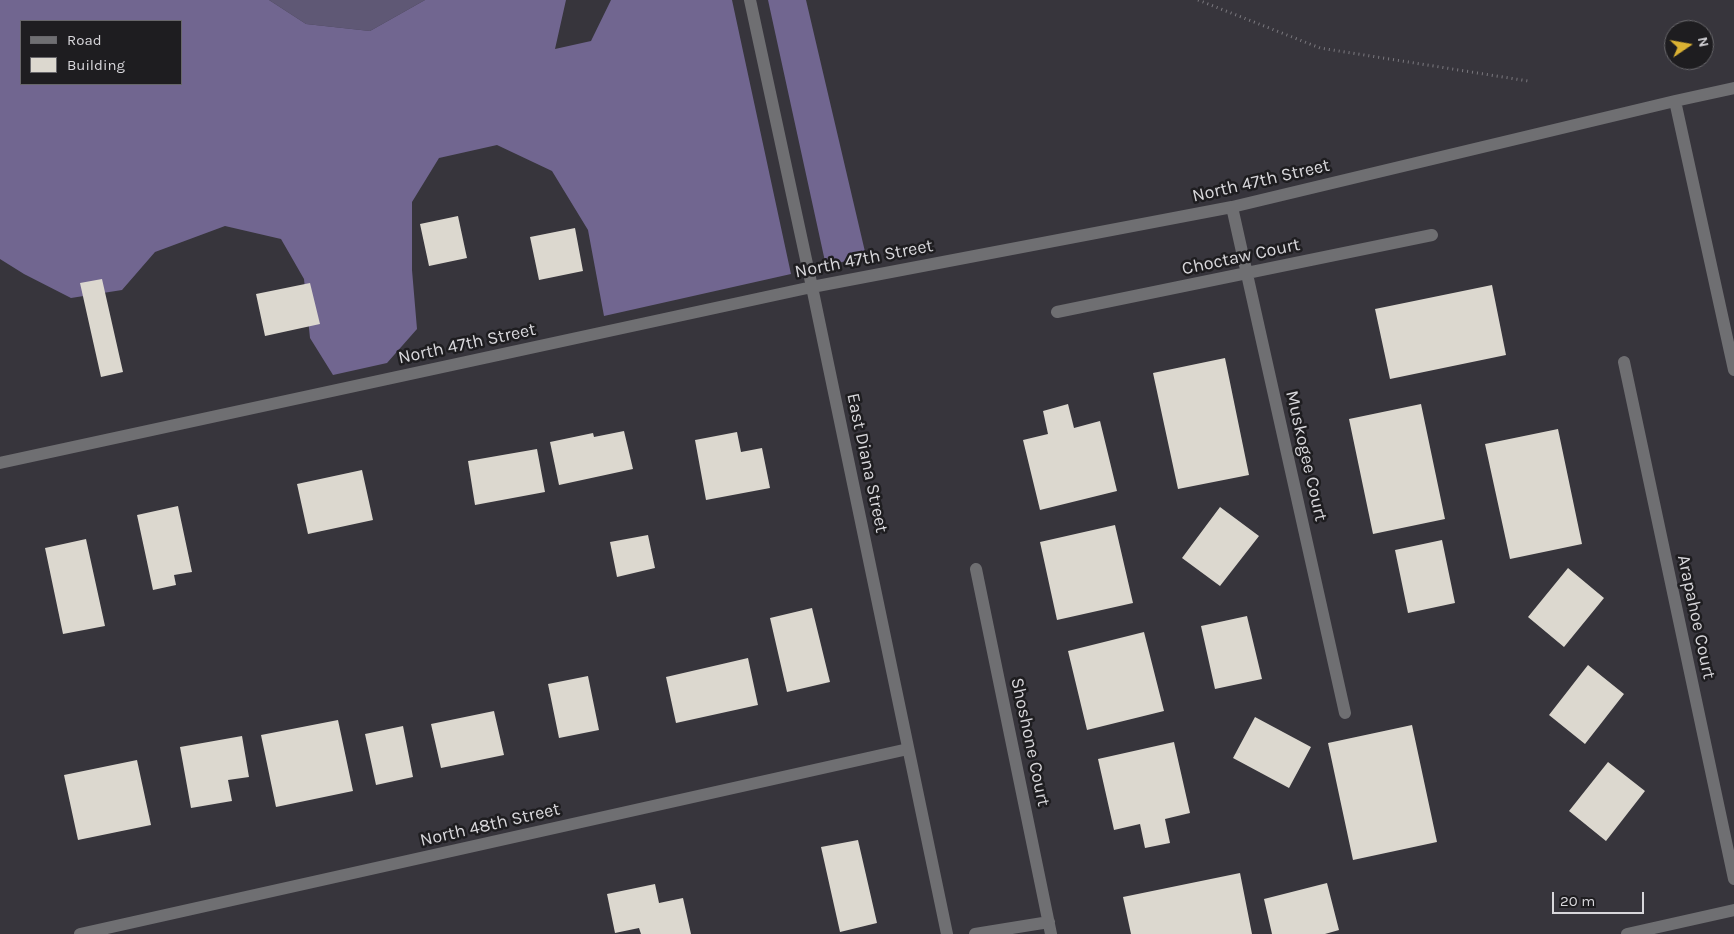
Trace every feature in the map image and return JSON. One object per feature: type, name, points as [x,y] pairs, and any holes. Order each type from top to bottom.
[{"type":"street","name":"East Diana Street","points":[[750,0],[947,934]]},
{"type":"street","name":"North 47th Street","points":[[0,463],[812,287],[1232,207],[1734,88]]},
{"type":"street","points":[[1675,101],[1734,370]]},
{"type":"street","name":"Muskogee Court","points":[[1232,207],[1345,713]]},
{"type":"street","name":"Choctaw Court","points":[[1057,312],[1432,235]]},
{"type":"street","name":"Arapahoe Court","points":[[1624,362],[1734,879]]},
{"type":"street","name":"Shoshone Court","points":[[975,934],[1050,928],[976,569]]},
{"type":"street","name":"North 48th Street","points":[[80,934],[908,749]]},
{"type":"street","points":[[1627,934],[1734,910]]},
{"type":"path","points":[[1198,0],[1320,48],[1528,81]]},
{"type":"shaded area","points":[[0,0],[269,0],[306,24],[370,31],[425,0],[566,0],[555,49],[591,41],[611,0],[732,0],[791,274],[604,316],[588,230],[552,171],[497,145],[439,158],[412,202],[412,270],[417,329],[387,363],[333,375],[310,338],[304,279],[281,239],[225,226],[155,252],[122,290],[71,298],[24,274],[0,259]]},
{"type":"shaded area","points":[[269,0],[425,0],[370,31],[306,24]]},
{"type":"shaded area","points":[[768,0],[806,0],[866,256],[826,266]]},
{"type":"building","points":[[458,216],[467,258],[429,266],[420,224]]},
{"type":"building","points":[[575,228],[583,271],[539,280],[530,237]]},
{"type":"building","points":[[102,279],[123,372],[101,377],[80,283]]},
{"type":"building","points":[[310,283],[320,324],[265,336],[256,294]]},
{"type":"building","points":[[1492,285],[1506,355],[1390,379],[1375,309]]},
{"type":"building","points":[[1225,358],[1249,475],[1178,489],[1153,373]]},
{"type":"building","points":[[1068,404],[1074,428],[1100,421],[1117,491],[1040,510],[1023,440],[1048,434],[1043,411]]},
{"type":"building","points":[[1421,404],[1445,519],[1373,534],[1349,419]]},
{"type":"building","points":[[1558,429],[1582,544],[1510,559],[1485,444]]},
{"type":"building","points":[[624,431],[633,469],[559,485],[550,442],[593,433],[594,437]]},
{"type":"building","points":[[737,432],[741,452],[762,448],[770,488],[706,500],[695,440]]},
{"type":"building","points":[[537,449],[545,492],[475,505],[468,461]]},
{"type":"building","points":[[362,470],[373,520],[308,534],[297,484]]},
{"type":"building","points":[[178,506],[192,572],[174,575],[176,585],[153,590],[137,515]]},
{"type":"building","points":[[1220,507],[1259,536],[1220,586],[1182,558]]},
{"type":"building","points":[[1115,525],[1133,603],[1057,620],[1040,542]]},
{"type":"building","points":[[648,535],[655,568],[617,577],[610,542]]},
{"type":"building","points":[[86,539],[105,626],[63,634],[45,548]]},
{"type":"building","points":[[1442,540],[1455,603],[1408,613],[1395,550]]},
{"type":"building","points":[[1568,568],[1604,598],[1564,647],[1528,617]]},
{"type":"building","points":[[812,608],[830,682],[787,692],[770,618]]},
{"type":"building","points":[[1247,616],[1262,679],[1215,689],[1201,626]]},
{"type":"building","points":[[1144,632],[1164,711],[1087,730],[1068,651]]},
{"type":"building","points":[[748,658],[758,705],[676,723],[666,677]]},
{"type":"building","points":[[1588,665],[1624,694],[1585,744],[1549,715]]},
{"type":"building","points":[[588,676],[599,730],[559,738],[548,684]]},
{"type":"building","points":[[494,711],[504,755],[441,768],[431,724]]},
{"type":"building","points":[[1255,717],[1311,747],[1289,788],[1233,758]]},
{"type":"building","points":[[338,720],[353,791],[276,807],[261,735]]},
{"type":"building","points":[[1412,725],[1437,842],[1353,860],[1328,743]]},
{"type":"building","points":[[403,726],[413,777],[376,785],[365,734]]},
{"type":"building","points":[[242,736],[249,777],[228,780],[232,801],[191,808],[180,747]]},
{"type":"building","points":[[1174,742],[1190,813],[1165,819],[1170,843],[1145,848],[1140,824],[1114,830],[1098,759]]},
{"type":"building","points":[[137,760],[151,825],[78,840],[64,775]]},
{"type":"building","points":[[1608,762],[1645,791],[1606,841],[1569,811]]},
{"type":"building","points":[[858,840],[877,923],[840,932],[821,847]]},
{"type":"building","points":[[1240,873],[1252,934],[1131,934],[1123,897]]},
{"type":"building","points":[[1327,883],[1339,930],[1325,934],[1272,934],[1264,899]]},
{"type":"building","points":[[655,884],[659,903],[683,898],[691,934],[641,934],[639,928],[615,933],[607,894]]}]
